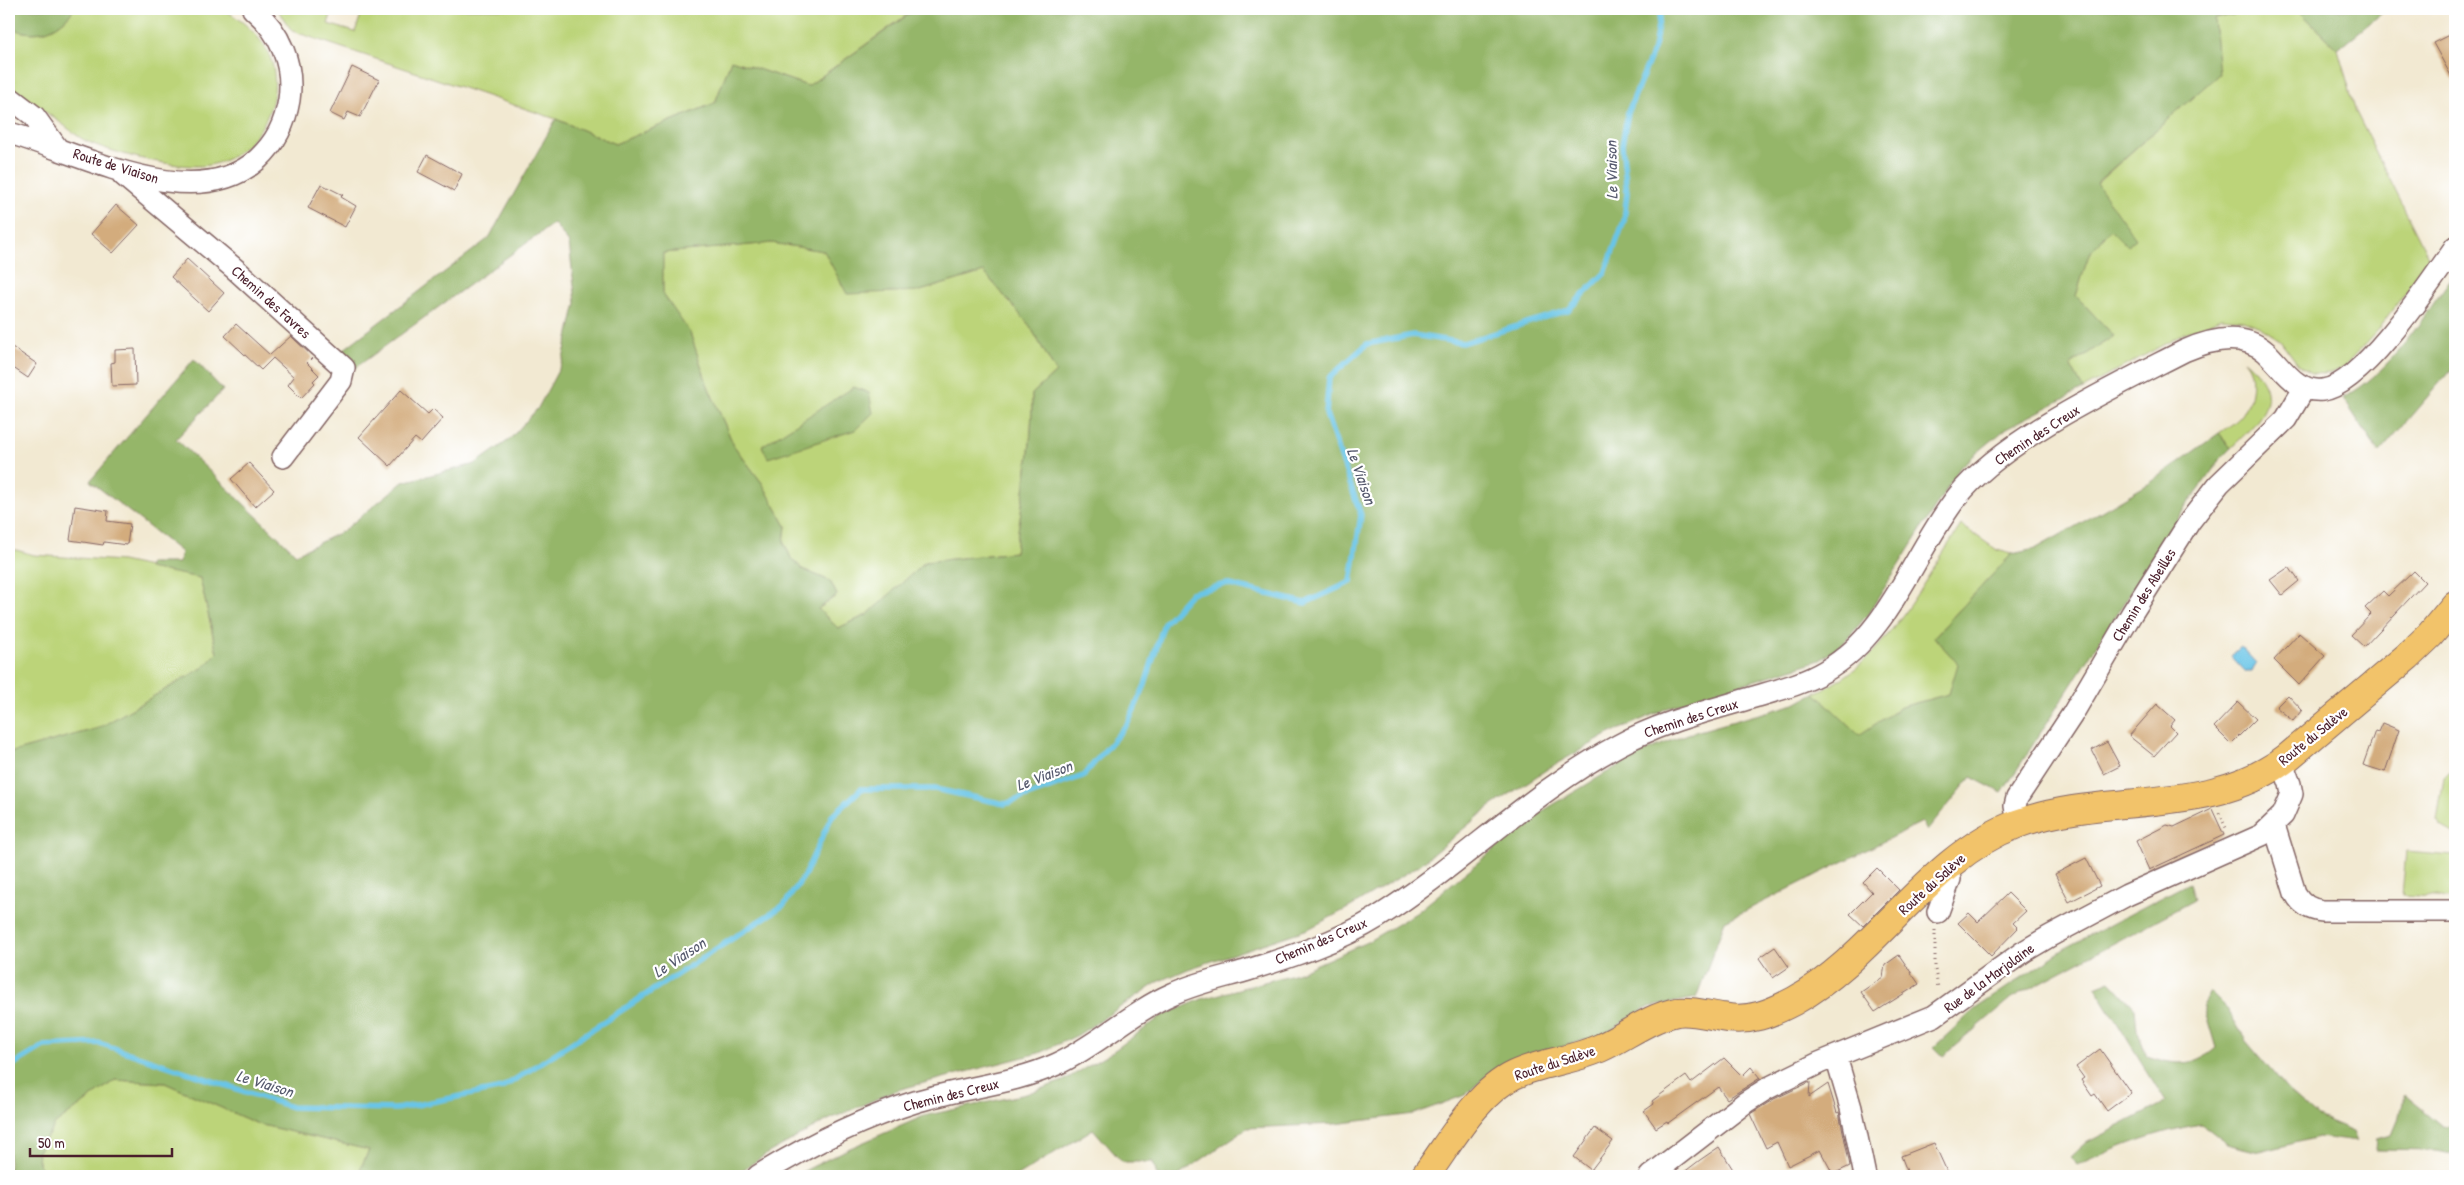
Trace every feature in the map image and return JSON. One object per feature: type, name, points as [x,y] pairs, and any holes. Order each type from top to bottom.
[{"type":"main road","name":"Route du Salève","points":[[1425,1176],[1482,1100],[1503,1081],[1528,1070],[1587,1054],[1669,1014],[1691,1012],[1731,1019],[1747,1019],[1782,1007],[1818,985],[1850,961],[1947,867],[1988,838],[2018,824],[2076,811],[2177,799],[2219,790],[2250,780],[2282,762],[2408,656],[2430,635],[2455,605]]},
{"type":"street","name":"Route de Viaison","points":[[9,133],[155,181],[208,182],[233,176],[252,165],[267,151],[279,134],[287,114],[290,75],[278,39],[267,22],[253,9]]},
{"type":"street","points":[[9,97],[34,116],[57,148]]},
{"type":"street","name":"Chemin des Favres","points":[[114,168],[235,269],[344,368],[341,381],[283,457]]},
{"type":"street","points":[[2305,387],[2323,390],[2338,385],[2358,368],[2411,309],[2455,247]]},
{"type":"street","name":"Chemin des Creux","points":[[758,1176],[783,1160],[846,1129],[914,1102],[955,1091],[1007,1081],[1063,1061],[1168,995],[1196,984],[1245,971],[1316,947],[1349,932],[1377,917],[1416,890],[1540,794],[1617,746],[1673,721],[1798,684],[1822,673],[1842,660],[1880,619],[1958,496],[1982,473],[2010,450],[2054,421],[2176,355],[2203,342],[2221,339],[2238,340],[2264,351],[2281,371],[2305,387]]},
{"type":"street","name":"Chemin des Abeilles","points":[[2018,824],[2015,806],[2023,787],[2072,715],[2132,613],[2190,521],[2219,484],[2286,419],[2305,387]]},
{"type":"street","name":"Rue de la Marjolaine","points":[[1650,1176],[1757,1094],[1795,1074],[1892,1035],[1941,1001],[2050,936],[2127,896],[2254,840],[2274,825],[2286,809],[2292,794],[2282,762]]},
{"type":"street","points":[[2274,825],[2295,893],[2301,902],[2310,909],[2322,911],[2455,912]]},
{"type":"street","points":[[1938,912],[1950,879],[1947,867]]},
{"type":"street","points":[[1836,1057],[1851,1108],[1865,1176]]},
{"type":"path","points":[[2217,810],[2225,826]]},
{"type":"path","points":[[1938,912],[1934,936],[1935,969],[1941,1001]]},
{"type":"green space","points":[[9,9],[74,9],[61,23],[53,28],[36,33],[18,31],[9,27]]},
{"type":"green space","points":[[74,9],[222,9],[239,19],[254,33],[266,49],[273,67],[275,85],[272,102],[266,119],[257,134],[245,147],[231,157],[214,164],[197,166],[170,164],[126,155],[98,146],[80,137],[9,86],[9,27],[18,31],[36,33],[45,31],[61,23]]},
{"type":"green space","points":[[277,9],[333,9],[328,24],[355,32],[363,9],[915,9],[808,86],[731,60],[715,103],[615,144],[556,119],[292,31]]},
{"type":"green space","points":[[916,9],[2259,9],[2214,19],[2219,74],[2096,183],[2136,239],[2127,246],[2110,229],[2089,254],[2076,296],[2114,336],[2070,365],[2083,389],[2007,428],[1961,466],[1868,614],[1843,644],[1820,660],[1670,707],[1609,734],[1549,768],[1490,807],[1418,866],[1352,906],[1308,929],[1188,969],[1158,982],[1078,1035],[1039,1053],[897,1090],[828,1120],[770,1152],[733,1176],[357,1176],[369,1150],[258,1124],[165,1083],[115,1080],[55,1124],[37,1153],[42,1176],[9,1176],[9,753],[99,728],[204,667],[217,653],[200,578],[148,568],[150,563],[179,563],[181,552],[90,481],[194,359],[223,390],[176,439],[296,554],[343,531],[403,482],[475,464],[509,440],[538,408],[562,363],[576,303],[569,243],[554,223],[355,368],[339,353],[489,238],[556,119],[615,144],[715,103],[731,60],[808,86]],"holes":[[[772,243],[824,251],[847,294],[920,291],[984,272],[1030,326],[1056,372],[1032,394],[1029,454],[1015,552],[925,562],[867,615],[838,628],[818,609],[837,595],[830,581],[802,569],[790,556],[784,542],[786,526],[762,483],[734,446],[708,386],[690,333],[663,294],[663,253]]]},
{"type":"green space","points":[[2259,9],[2297,9],[2338,49],[2356,112],[2430,260],[2379,329],[2345,366],[2334,372],[2323,374],[2311,373],[2300,367],[2280,340],[2260,327],[2243,320],[2221,318],[2185,333],[2083,389],[2070,365],[2114,336],[2076,296],[2089,254],[2110,229],[2096,184],[2218,74],[2214,19]]},
{"type":"green space","points":[[2297,9],[2387,9],[2338,49]]},
{"type":"green space","points":[[772,243],[824,251],[920,291],[984,272],[1030,326],[1056,372],[1032,394],[1029,454],[1015,552],[925,562],[867,615],[838,628],[818,609],[837,595],[830,581],[802,569],[790,556],[784,542],[786,526],[762,483],[734,446],[708,386],[690,333],[663,295],[662,253]]},
{"type":"green space","points":[[2455,273],[2455,365],[2379,453],[2343,398],[2361,387],[2392,359]]},
{"type":"green space","points":[[2244,360],[2265,384],[2266,406],[2252,427],[2231,448],[2219,433],[2239,419],[2248,403],[2252,380],[2251,372]]},
{"type":"green space","points":[[854,387],[869,393],[873,413],[855,430],[768,458],[762,446]]},
{"type":"green space","points":[[2219,433],[2231,448],[2222,457],[2182,512],[2002,793],[1971,777],[1927,831],[1922,822],[1725,921],[1696,998],[1645,1008],[1605,1034],[1512,1062],[1491,1072],[1465,1095],[1414,1114],[1335,1124],[1247,1128],[1178,1176],[1157,1176],[1153,1162],[1122,1162],[1093,1129],[1017,1176],[794,1176],[848,1149],[924,1116],[1026,1094],[1063,1081],[1109,1054],[1162,1016],[1202,999],[1297,973],[1367,942],[1416,913],[1536,815],[1636,755],[1688,734],[1795,704],[1815,693],[1859,735],[1901,707],[1949,694],[1958,664],[1934,637],[2012,554],[2035,549],[2150,483]]},
{"type":"green space","points":[[1961,525],[1997,550],[2012,554],[1934,637],[1959,664],[1949,694],[1901,707],[1859,736],[1815,693],[1852,671],[1863,662],[1891,631]]},
{"type":"green space","points":[[9,548],[34,555],[122,561],[200,578],[217,654],[204,667],[99,728],[9,753]]},
{"type":"green space","points":[[2451,771],[2455,772],[2455,834],[2441,826],[2437,820],[2444,778]]},
{"type":"green space","points":[[2406,852],[2454,856],[2451,898],[2402,895]]},
{"type":"green space","points":[[2189,883],[2194,900],[2012,998],[1943,1056],[1934,1047],[1975,1009],[2064,949]]},
{"type":"green space","points":[[2110,981],[2135,1008],[2137,1030],[2147,1056],[2175,1063],[2191,1062],[2216,1048],[2203,1004],[2210,992],[2228,1010],[2246,1041],[2291,1094],[2317,1117],[2353,1132],[2357,1142],[2319,1137],[2259,1152],[2227,1144],[2201,1124],[2138,1140],[2078,1165],[2070,1157],[2084,1144],[2166,1102],[2095,987]]},
{"type":"green space","points":[[115,1080],[165,1083],[258,1124],[369,1150],[357,1176],[42,1176],[37,1153],[55,1124]]},
{"type":"green space","points":[[2404,1094],[2443,1126],[2455,1128],[2455,1155],[2436,1151],[2375,1150],[2376,1138],[2392,1134],[2399,1117]]},
{"type":"water","points":[[2241,647],[2256,663],[2252,672],[2246,672],[2231,656]]},
{"type":"building","points":[[2455,32],[2455,83],[2433,43]]},
{"type":"building","points":[[352,67],[379,80],[360,117],[348,112],[344,120],[330,113]]},
{"type":"building","points":[[427,155],[462,174],[454,191],[418,172]]},
{"type":"building","points":[[321,184],[343,195],[341,197],[356,206],[345,227],[308,208]]},
{"type":"building","points":[[116,205],[139,225],[113,253],[91,234]]},
{"type":"building","points":[[187,259],[224,293],[208,311],[171,277]]},
{"type":"building","points":[[236,324],[270,355],[291,336],[313,357],[307,363],[319,375],[313,381],[315,383],[301,398],[288,385],[294,377],[273,358],[261,370],[225,336]]},
{"type":"building","points":[[9,345],[37,364],[28,378],[9,365]]},
{"type":"building","points":[[135,349],[136,385],[112,386],[111,363],[115,362],[115,350]]},
{"type":"building","points":[[401,390],[428,414],[433,409],[443,418],[421,443],[415,438],[390,466],[359,437]]},
{"type":"building","points":[[249,463],[274,490],[255,507],[231,479]]},
{"type":"building","points":[[75,506],[108,511],[107,521],[130,524],[127,545],[104,542],[103,545],[70,540]]},
{"type":"building","points":[[2289,567],[2299,581],[2282,595],[2270,580]]},
{"type":"building","points":[[2414,571],[2425,582],[2364,647],[2351,635],[2371,614],[2365,608],[2383,591],[2388,596]]},
{"type":"building","points":[[2299,633],[2325,656],[2299,685],[2274,660]]},
{"type":"building","points":[[2288,695],[2302,710],[2293,721],[2276,707]]},
{"type":"building","points":[[2238,702],[2256,719],[2231,744],[2214,727]]},
{"type":"building","points":[[2157,704],[2175,720],[2170,726],[2176,732],[2154,756],[2129,736]]},
{"type":"building","points":[[2382,723],[2399,730],[2385,772],[2363,765],[2375,731],[2378,732]]},
{"type":"building","points":[[2107,742],[2120,766],[2104,774],[2092,750]]},
{"type":"building","points":[[2212,809],[2224,835],[2149,870],[2136,841],[2167,825],[2174,827]]},
{"type":"building","points":[[2086,858],[2100,886],[2069,902],[2055,874]]},
{"type":"building","points":[[1877,868],[1899,890],[1863,926],[1850,914],[1872,892],[1863,882]]},
{"type":"building","points":[[2008,893],[2026,911],[2013,923],[2018,928],[1991,956],[1958,923],[1969,913],[1978,922]]},
{"type":"building","points":[[1775,947],[1789,967],[1773,978],[1759,958]]},
{"type":"building","points":[[1899,955],[1919,984],[1875,1012],[1861,992],[1883,977],[1885,965]]},
{"type":"building","points":[[2100,1049],[2131,1093],[2107,1111],[2095,1094],[2092,1096],[2081,1080],[2084,1078],[2076,1067]]},
{"type":"building","points":[[1724,1058],[1742,1076],[1751,1067],[1760,1078],[1727,1099],[1718,1087],[1668,1123],[1667,1121],[1656,1128],[1644,1111],[1654,1104],[1652,1101],[1686,1076],[1691,1083]]},
{"type":"building","points":[[1810,1082],[1809,1097],[1828,1084],[1837,1113],[1839,1112],[1850,1166],[1833,1174],[1820,1150],[1788,1166],[1777,1142],[1766,1148],[1750,1114],[1774,1099]]},
{"type":"building","points":[[1595,1128],[1613,1141],[1591,1170],[1574,1157]]},
{"type":"building","points":[[1934,1143],[1949,1176],[1909,1176],[1901,1156]]},
{"type":"building","points":[[1719,1147],[1737,1176],[1679,1176],[1700,1160]]},
{"type":"waterway","name":"Le Viaison","points":[[9,1075],[13,1065],[44,1046],[99,1043],[291,1107],[396,1109],[502,1088],[784,905],[804,876],[832,816],[861,789],[935,789],[1005,804],[1083,776],[1128,723],[1145,685],[1164,623],[1191,593],[1226,584],[1305,603],[1351,582],[1361,515],[1326,414],[1329,378],[1367,344],[1413,335],[1463,343],[1568,310],[1605,273],[1624,221],[1627,193],[1622,145],[1628,112],[1654,49],[1661,9]]}]
